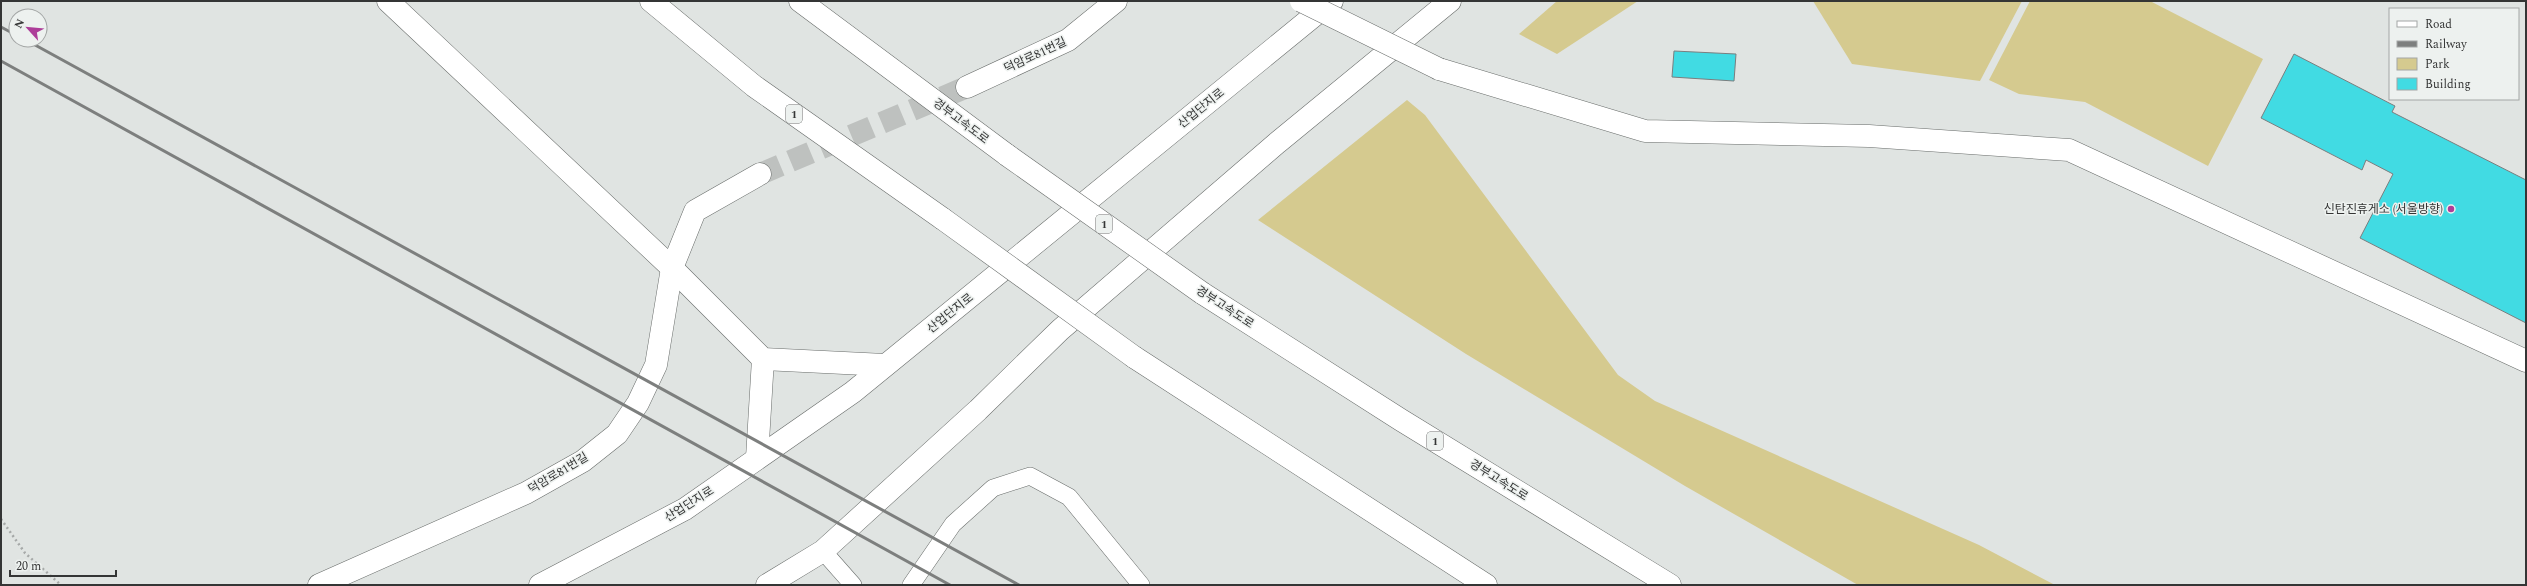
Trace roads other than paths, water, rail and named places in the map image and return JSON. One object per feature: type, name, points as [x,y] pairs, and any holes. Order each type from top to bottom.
[{"type":"main road","points":[[388,1],[672,268],[763,359],[885,365]]},
{"type":"main road","name":"1","points":[[651,1],[754,86],[943,219],[1134,357],[1486,585]]},
{"type":"main road","name":"경부고속도로","points":[[800,1],[1007,155],[1202,292],[1400,420],[1670,585]]},
{"type":"main road","name":"덕암로81번길","points":[[967,87],[1068,40],[1116,1]]},
{"type":"main road","points":[[1301,1],[1439,69],[1645,131],[1870,136],[2069,150],[2526,361]]},
{"type":"main road","name":"산업단지로","points":[[540,585],[685,509],[852,392],[1332,1]]},
{"type":"main road","points":[[768,585],[823,551],[978,410],[1060,330],[1278,142],[1450,1]]},
{"type":"main road","name":"덕암로81번길","points":[[319,585],[526,493],[583,461],[617,434],[638,403],[656,365],[672,268],[695,211],[760,174]]},
{"type":"main road","points":[[757,458],[763,359]]},
{"type":"lane","points":[[911,585],[954,524],[993,488],[1030,476],[1069,496],[1141,585]]},
{"type":"lane","points":[[823,551],[853,585]]},
{"type":"tunnel","points":[[760,174],[967,87]]},
{"type":"railway","points":[[1,27],[8,31]]},
{"type":"railway","points":[[41,48],[1019,585]]},
{"type":"railway","points":[[1,61],[950,585]]},
{"type":"place","name":"신탄진휴게소 (서울방향)","points":[[2451,209]]}]
